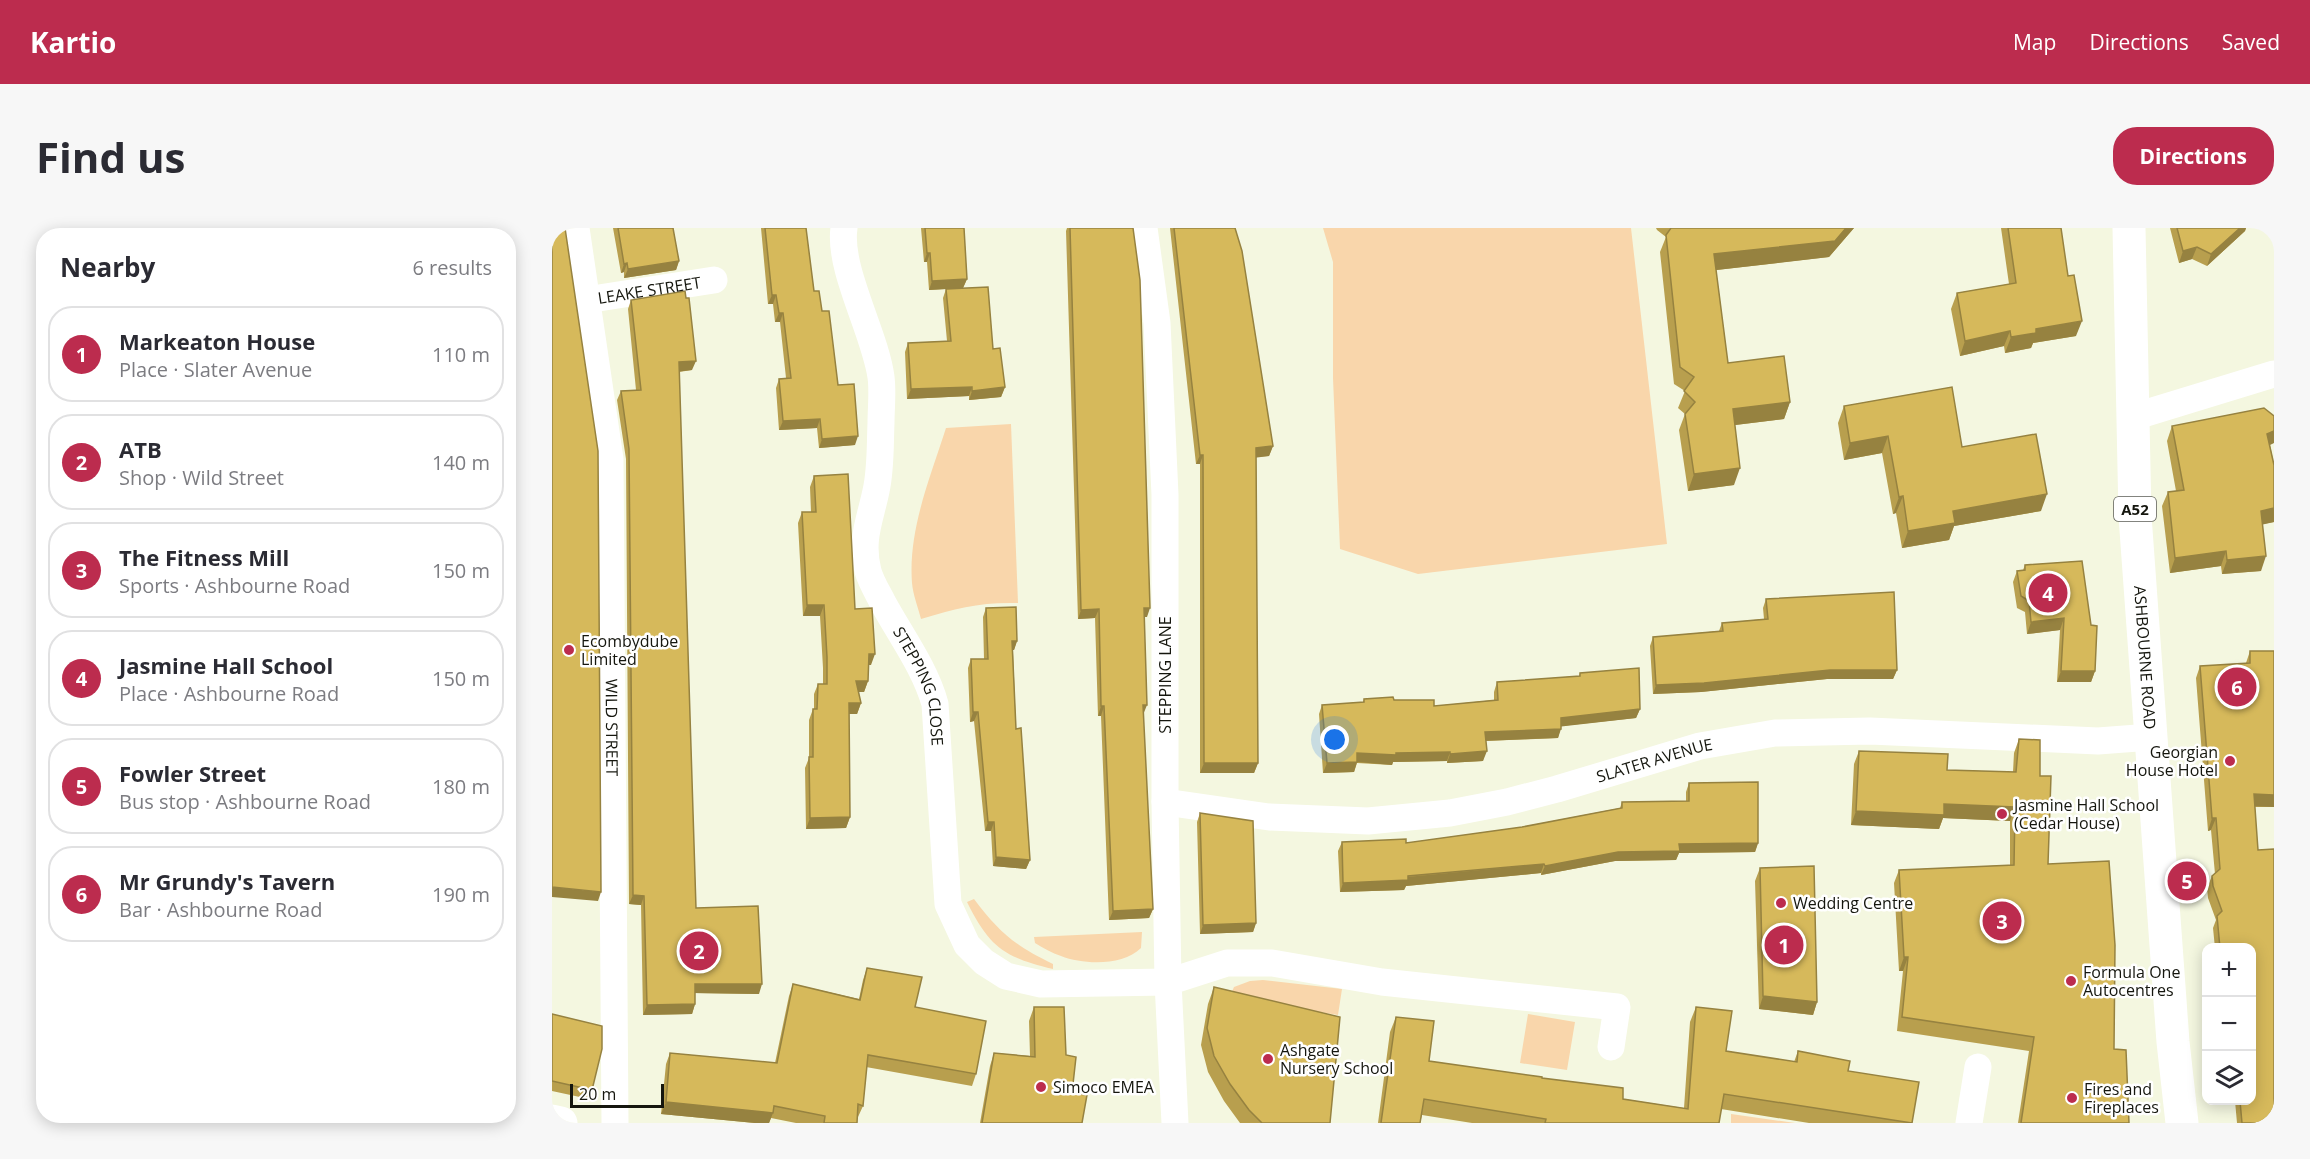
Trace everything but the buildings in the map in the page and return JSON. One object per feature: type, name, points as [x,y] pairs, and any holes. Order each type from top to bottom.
[{"type":"main road","name":"ASHBOURNE ROAD","points":[[2129,228],[2135,516],[2173,1042],[2181,1123]]},
{"type":"main road","points":[[552,1121],[561,1123]]},
{"type":"street","name":"WILD STREET","points":[[576,228],[610,459],[615,1123]]},
{"type":"street","name":"STEPPING CLOSE","points":[[844,228],[846,258],[872,340],[881,377],[880,465],[877,490],[865,534],[868,573],[930,685],[935,704],[948,904],[967,945],[984,962],[1006,976],[1041,984],[1168,982],[1227,963],[1272,963],[1382,982],[1617,1007],[1611,1047]]},
{"type":"street","name":"STEPPING LANE","points":[[1144,228],[1151,264],[1157,323],[1165,495],[1165,802],[1168,982],[1175,1123]]},
{"type":"street","name":"LEAKE STREET","points":[[586,300],[714,280]]},
{"type":"street","points":[[2133,417],[2274,374]]},
{"type":"street","name":"SLATER AVENUE","points":[[1165,802],[1269,817],[1368,821],[1450,813],[1506,802],[1700,746],[1775,733],[1870,732],[2098,741],[2151,737]]},
{"type":"street","points":[[1969,1123],[1978,1067]]},
{"type":"shaded area","points":[[1323,228],[1631,228],[1667,544],[1418,574],[1340,549],[1333,378],[1333,262]]},
{"type":"shaded area","points":[[1011,424],[1018,603],[969,606],[921,619],[912,583],[913,543],[927,485],[946,428]]},
{"type":"shaded area","points":[[974,899],[1009,937],[1028,951],[1053,964],[1053,969],[1022,960],[1000,948],[975,918],[967,902]]},
{"type":"shaded area","points":[[1142,932],[1141,948],[1124,958],[1103,962],[1081,961],[1058,955],[1035,943],[1034,937]]},
{"type":"shaded area","points":[[1263,980],[1342,989],[1338,1015],[1241,999],[1231,994],[1234,987],[1250,981]]},
{"type":"shaded area","points":[[1528,1014],[1575,1022],[1567,1070],[1520,1063]]},
{"type":"shaded area","points":[[1731,1114],[1795,1123],[1731,1123]]},
{"type":"place","name":"Jasmine Hall School","points":[[2048,593]]},
{"type":"place","name":"Ecombydube Limited","points":[[569,650]]},
{"type":"place","name":"Mr Grundy's Tavern","points":[[2237,687]]},
{"type":"place","name":"Georgian House Hotel","points":[[2230,761]]},
{"type":"place","name":"Jasmine Hall School (Cedar House)","points":[[2002,814]]},
{"type":"place","name":"Fowler Street","points":[[2187,881]]},
{"type":"place","name":"Wedding Centre","points":[[1781,903]]},
{"type":"place","name":"The Fitness Mill","points":[[2002,921]]},
{"type":"place","name":"Markeaton House","points":[[1784,945]]},
{"type":"place","name":"ATB","points":[[699,951]]},
{"type":"place","name":"Formula One Autocentres","points":[[2071,981]]},
{"type":"place","name":"Ashgate Nursery School","points":[[1268,1059]]},
{"type":"place","name":"Simoco EMEA","points":[[1041,1087]]},
{"type":"place","name":"Fires and Fireplaces","points":[[2072,1098]]}]
